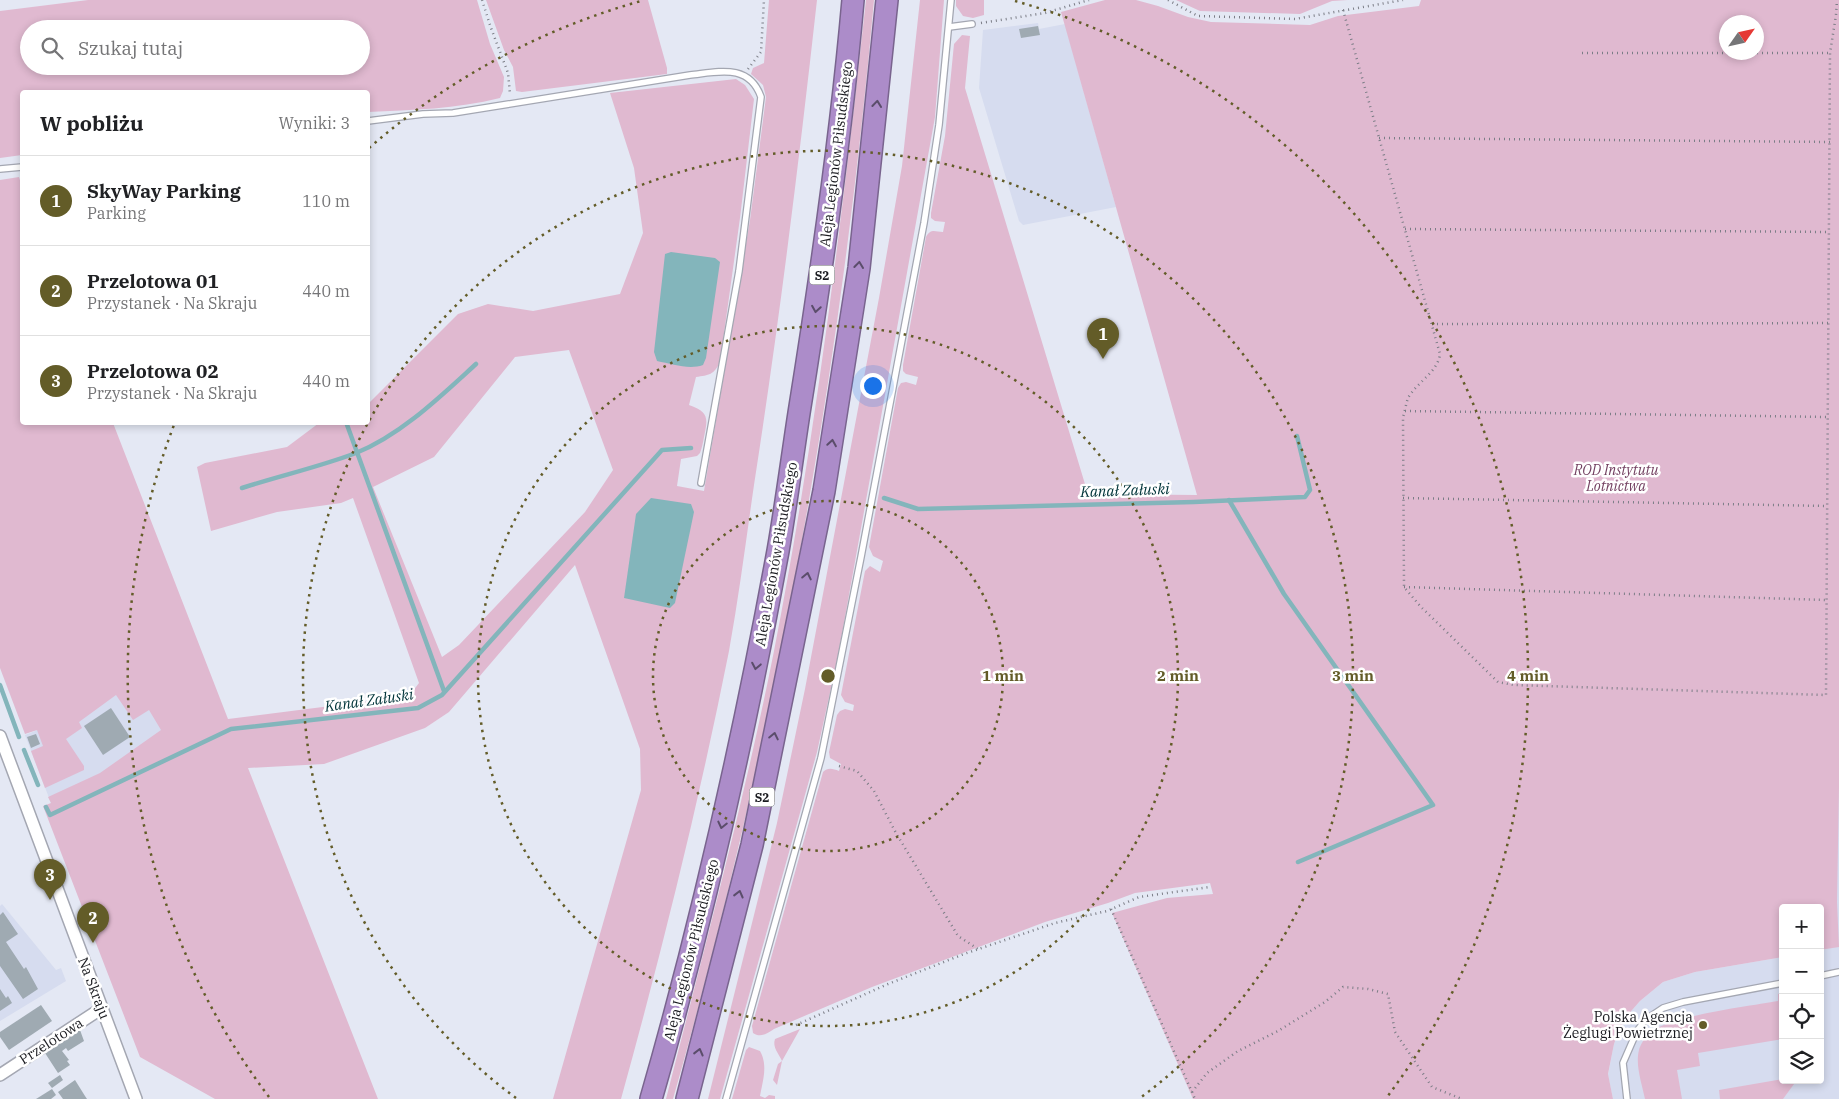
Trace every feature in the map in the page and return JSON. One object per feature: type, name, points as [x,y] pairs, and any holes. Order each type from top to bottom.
[{"type":"highway","name":"Aleja Legionów Piłsudskiego","points":[[651,1099],[716,854],[749,700],[778,549],[821,277],[837,154],[853,0]]},
{"type":"highway","name":"S2","points":[[687,1099],[752,845],[824,492],[859,268],[887,0]]},
{"type":"street","name":"Na Skraju","points":[[0,736],[136,1099]]},
{"type":"street","name":"Przelotowa","points":[[0,1074],[102,1008]]},
{"type":"lane","points":[[726,1099],[823,749],[924,222],[939,124],[951,0]]},
{"type":"lane","points":[[949,27],[972,24]]},
{"type":"lane","points":[[370,121],[423,114],[453,113],[690,75],[721,72],[743,75],[757,86],[761,97],[738,271],[701,483]]},
{"type":"lane","points":[[0,169],[20,166]]},
{"type":"lane","points":[[1824,975],[1839,972]]},
{"type":"lane","points":[[1627,1099],[1623,1062],[1637,1031],[1646,1020],[1663,1008],[1683,1002],[1779,983]]},
{"type":"path","points":[[482,0],[508,72],[510,90],[508,105]]},
{"type":"path","points":[[743,75],[761,52],[764,0]]},
{"type":"path","points":[[972,24],[1045,13],[1089,0]]},
{"type":"path","points":[[1168,0],[1198,16],[1295,19],[1403,0]]},
{"type":"path","points":[[1342,10],[1440,354],[1439,361],[1408,399],[1405,410],[1403,498],[1404,587],[1421,607],[1498,682],[1514,685],[1826,695],[1830,53],[1837,0]]},
{"type":"path","points":[[1582,53],[1830,53]]},
{"type":"path","points":[[1379,138],[1830,142]]},
{"type":"path","points":[[1405,230],[1830,232]]},
{"type":"path","points":[[1432,324],[1829,323]]},
{"type":"path","points":[[1405,410],[1828,417]]},
{"type":"path","points":[[1403,498],[1827,506]]},
{"type":"path","points":[[1404,587],[1826,600]]},
{"type":"path","points":[[839,766],[857,771],[874,791],[901,841],[958,936],[978,949]]},
{"type":"path","points":[[796,1025],[888,984],[978,949],[1055,923],[1111,909],[1138,898],[1210,887]]},
{"type":"path","points":[[1111,909],[1195,1099]]},
{"type":"path","points":[[1192,1092],[1208,1073],[1238,1051],[1278,1031],[1325,1002],[1343,987],[1368,989],[1388,994],[1395,1032],[1432,1087],[1462,1099]]},
{"type":"shaded area","points":[[1038,23],[1039,29],[1065,24],[1116,207],[1023,225],[1019,221],[979,88],[983,30]]},
{"type":"shaded area","name":"Polska Agencja Żeglugi Powietrznej","points":[[1839,35],[1839,1099],[1613,1099],[1608,1075],[1614,1044],[1626,1017],[1640,1001],[1663,982],[1695,972],[1779,958],[1779,1084],[1824,1084],[1824,950],[1827,949]]},
{"type":"shaded area","points":[[140,662],[173,749],[51,803],[25,735],[35,731]]},
{"type":"shaded area","points":[[2,904],[56,970],[61,968],[66,981],[0,1021],[0,906]]},
{"type":"green space","points":[[88,0],[477,0],[490,44],[504,77],[503,91],[500,98],[467,105],[370,112],[370,90],[20,90],[20,155],[0,158],[0,11]]},
{"type":"green space","points":[[486,0],[648,0],[667,74],[522,92],[516,91],[513,67],[504,50]]},
{"type":"green space","points":[[769,0],[817,0],[772,364],[729,651],[679,876],[621,1099],[553,1099],[641,790],[640,749],[575,565],[449,712],[425,728],[324,764],[248,768],[378,1099],[215,1099],[140,1057],[43,806],[51,803],[48,797],[100,773],[161,730],[149,710],[133,720],[116,695],[79,722],[82,728],[66,739],[84,766],[84,770],[45,788],[31,751],[43,746],[37,730],[25,734],[0,668],[0,180],[19,177],[20,180],[20,425],[114,425],[228,719],[409,696],[419,683],[353,498],[341,503],[277,512],[211,531],[197,467],[205,463],[287,447],[316,425],[370,425],[370,402],[458,314],[488,304],[533,311],[620,294],[643,233],[634,168],[610,93],[736,79],[745,85],[754,99],[720,362],[716,370],[711,374],[696,377],[689,405],[700,410],[706,416],[705,430],[700,453],[697,456],[681,459],[677,486],[704,491],[750,220],[766,97],[763,85],[751,74],[753,68],[764,63]],"holes":[[[569,350],[613,470],[585,512],[459,645],[442,657],[373,487],[434,457],[515,357]]]},
{"type":"green space","points":[[866,0],[874,0],[860,139],[843,278],[823,416],[799,554],[773,692],[710,964],[673,1099],[666,1099],[750,764],[789,570],[827,327]]},
{"type":"green space","points":[[920,0],[944,0],[935,117],[838,656],[817,752],[720,1099],[708,1099],[777,823],[805,689],[902,166]]},
{"type":"green space","points":[[956,0],[984,0],[984,15],[973,18],[963,16],[956,6]]},
{"type":"green space","name":"ROD Instytutu Lotnictwa","points":[[1105,0],[1136,0],[1188,17],[1211,22],[1310,25],[1338,16],[1419,6],[1421,0],[1839,0],[1839,787],[1837,902],[1839,947],[1824,949],[1824,904],[1779,904],[1779,958],[1695,972],[1663,982],[1640,1001],[1626,1017],[1618,1033],[1608,1074],[1613,1099],[1193,1099],[1112,913],[1167,898],[1213,894],[1210,883],[1135,893],[1045,922],[872,987],[766,1034],[758,1035],[753,1033],[752,1026],[823,772],[829,769],[839,771],[841,764],[830,758],[829,752],[837,715],[845,709],[853,711],[854,705],[845,702],[841,695],[865,571],[870,566],[880,572],[883,561],[873,556],[869,547],[898,388],[901,383],[906,382],[916,385],[918,377],[906,374],[903,371],[903,365],[926,237],[931,231],[943,232],[945,222],[935,221],[931,218],[931,213],[945,136],[954,44],[962,35],[970,36],[965,88],[1088,494],[1197,495],[1061,12]]},
{"type":"green space","points":[[1176,0],[1348,0],[1332,1],[1300,14],[1200,11]]},
{"type":"green space","points":[[1778,994],[1779,1040],[1698,1053],[1700,1066],[1677,1070],[1682,1099],[1645,1099],[1639,1074],[1638,1056],[1646,1036],[1655,1029],[1688,1017],[1778,1001]]},
{"type":"green space","points":[[800,1029],[782,1061],[775,1048],[775,1039]]},
{"type":"green space","points":[[749,1047],[760,1051],[764,1062],[760,1096],[765,1098],[769,1095],[775,1096],[775,1099],[732,1099],[746,1050]]},
{"type":"green space","points":[[782,1061],[777,1085],[773,1080],[778,1064]]},
{"type":"green space","points":[[1779,1080],[1779,1084],[1794,1084],[1783,1099],[1720,1099],[1719,1090]]},
{"type":"water","points":[[671,252],[715,258],[720,262],[706,358],[703,365],[686,367],[657,361],[654,352],[665,254]]},
{"type":"water","points":[[651,498],[691,504],[694,512],[675,603],[670,608],[624,598],[636,514]]},
{"type":"building","points":[[1038,26],[1040,35],[1021,38],[1019,29]]},
{"type":"building","points":[[111,708],[130,737],[103,755],[84,726]]},
{"type":"building","points":[[36,734],[40,744],[31,748],[27,737]]},
{"type":"building","points":[[3,912],[18,934],[6,942],[24,969],[26,967],[38,989],[23,999],[0,966],[0,915]]},
{"type":"building","points":[[0,989],[6,998],[8,996],[12,1003],[0,1011]]},
{"type":"building","points":[[41,1005],[52,1021],[9,1050],[0,1037],[0,1032]]},
{"type":"building","points":[[80,1030],[84,1041],[68,1051],[66,1048],[62,1051],[69,1060],[67,1061],[70,1065],[58,1073],[45,1053]]},
{"type":"building","points":[[60,1075],[63,1080],[52,1088],[48,1083]]},
{"type":"building","points":[[75,1080],[87,1099],[63,1099],[58,1092]]},
{"type":"building","points":[[52,1089],[56,1095],[51,1099],[36,1099]]},
{"type":"waterway","points":[[242,488],[328,463],[373,445],[420,414],[476,364]]},
{"type":"waterway","points":[[347,425],[444,691]]},
{"type":"waterway","name":"Kanał Załuski","points":[[884,498],[918,509],[1194,502],[1305,497],[1310,490],[1297,436]]},
{"type":"waterway","name":"Kanał Załuski","points":[[46,807],[50,815],[231,729],[418,708],[442,695],[662,450],[691,448]]},
{"type":"waterway","points":[[1229,500],[1284,594],[1433,805],[1298,862]]},
{"type":"waterway","points":[[0,685],[19,737]]},
{"type":"waterway","points":[[24,750],[38,785]]},
{"type":"place","name":"SkyWay Parking","points":[[1103,359]]},
{"type":"place","name":"Przelotowa 02","points":[[50,900]]},
{"type":"place","name":"Przelotowa 01","points":[[93,943]]},
{"type":"place","name":"Polska Agencja Żeglugi Powietrznej","points":[[1703,1025]]}]
